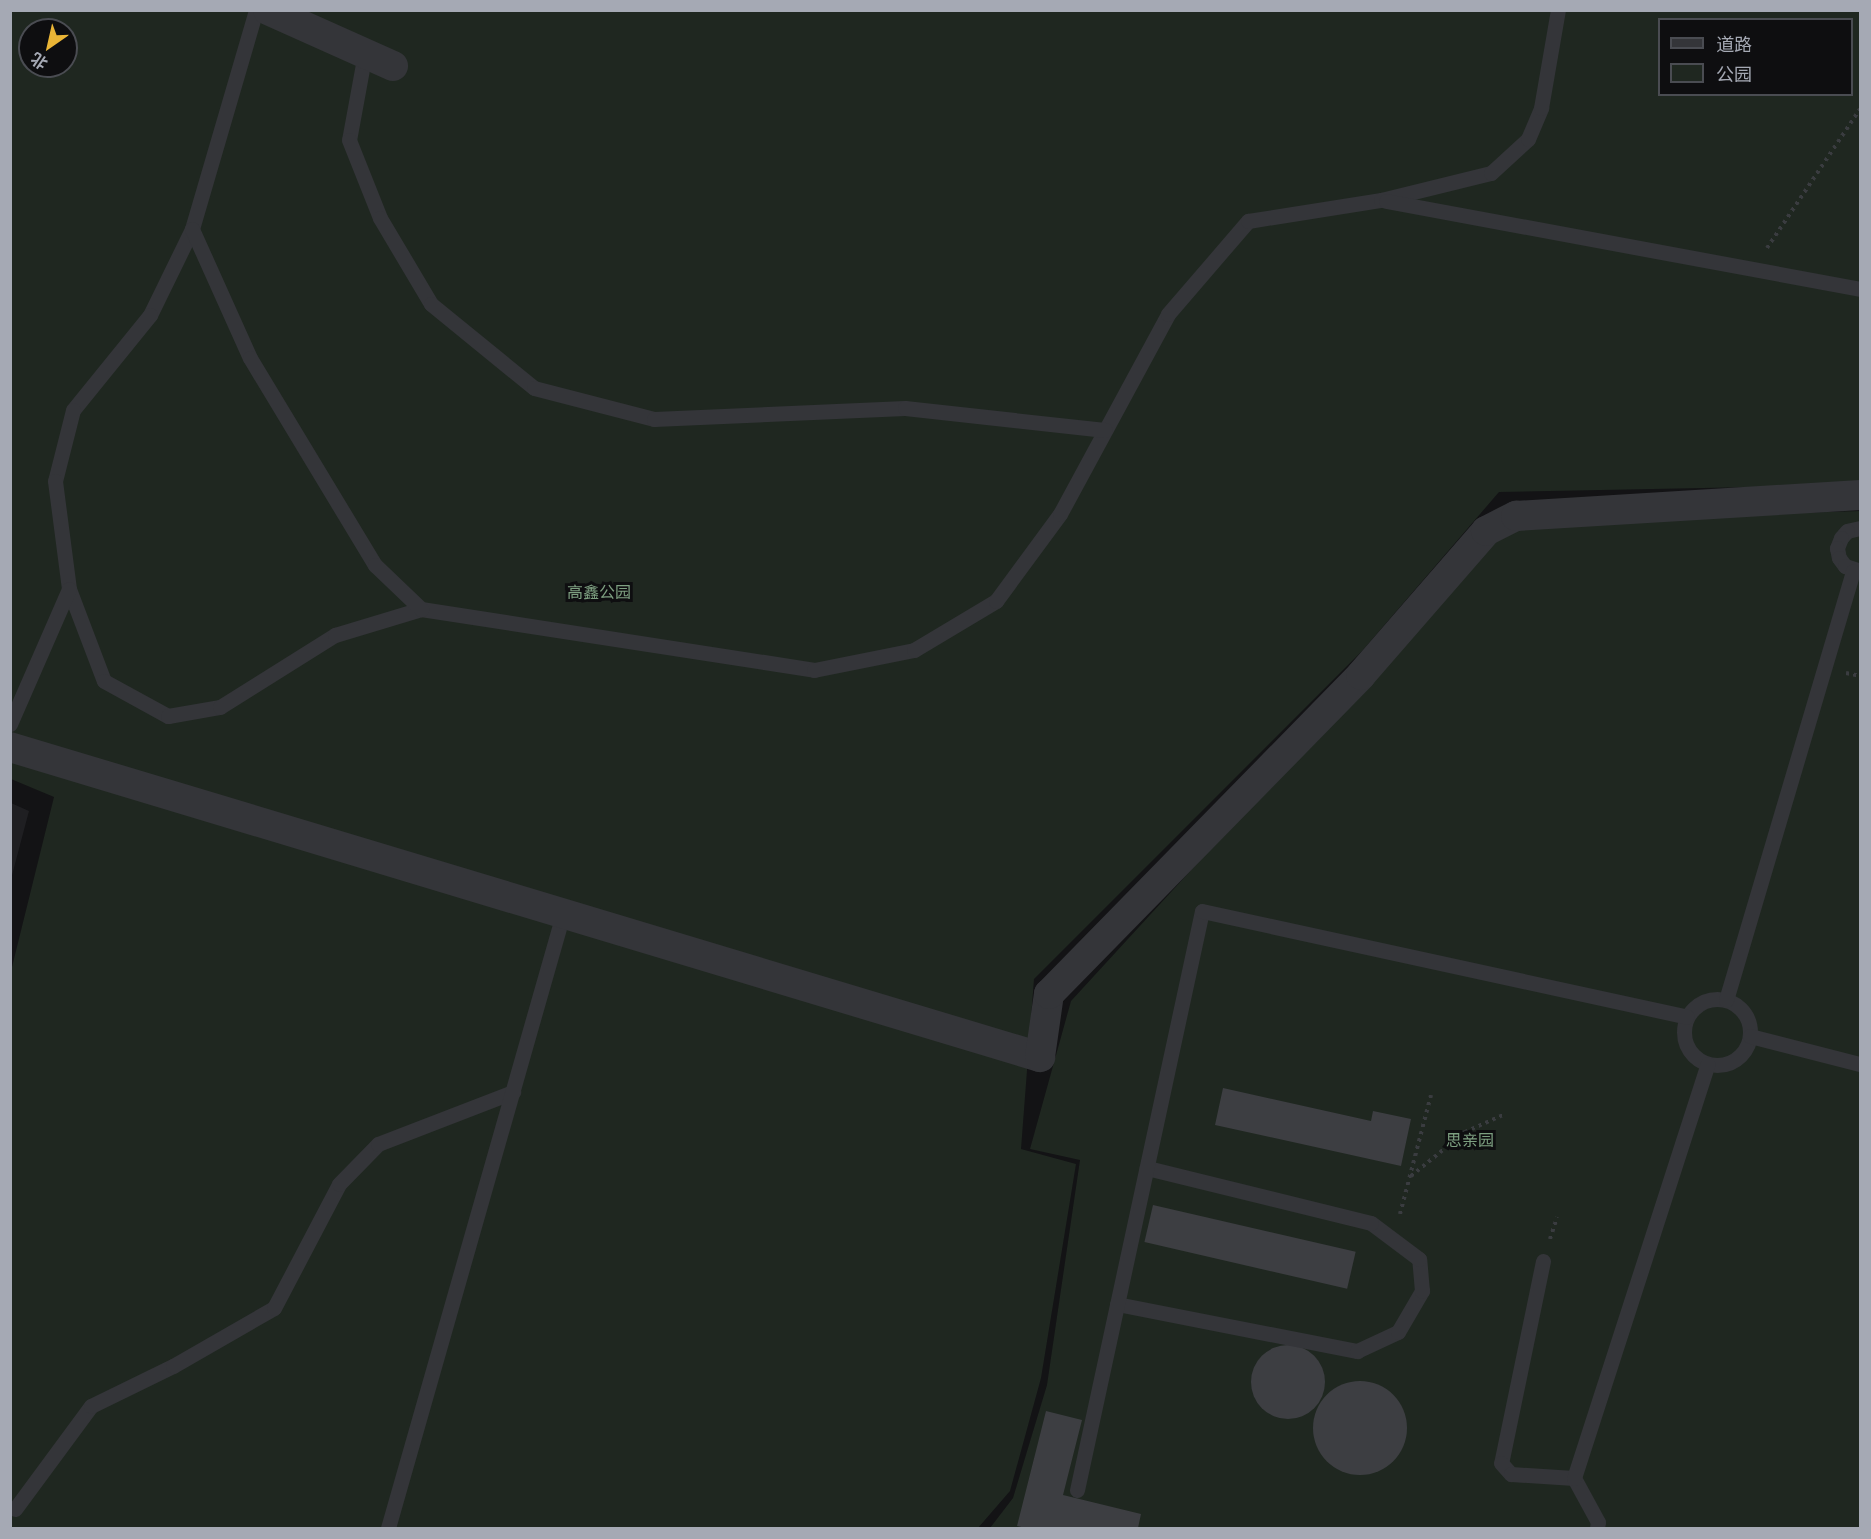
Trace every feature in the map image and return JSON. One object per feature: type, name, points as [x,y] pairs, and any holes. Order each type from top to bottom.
[{"type":"street","points":[[268,10],[393,66]]},
{"type":"street","points":[[10,747],[1040,1057],[1049,994],[1361,675],[1486,531],[1516,516],[1860,495]]},
{"type":"lane","points":[[256,10],[192,229],[150,315],[73,410],[55,481],[69,589],[104,681],[168,716],[220,707],[334,635],[421,609],[814,670],[914,650],[996,601],[1060,514],[1168,314],[1248,221],[1381,200],[1491,173],[1528,139],[1541,108],[1558,10]]},
{"type":"lane","points":[[365,54],[349,140],[380,218],[431,304],[534,388],[654,419],[905,408],[1105,430]]},
{"type":"lane","points":[[1381,200],[1860,290]]},
{"type":"lane","points":[[192,229],[250,358],[262,378],[375,565],[421,609]]},
{"type":"lane","points":[[1726,1000],[1857,571],[1839,558],[1840,538],[1848,531],[1860,528]]},
{"type":"lane","points":[[10,724],[69,589]]},
{"type":"lane","points":[[1077,1490],[1202,911],[1687,1017]]},
{"type":"lane","points":[[388,1528],[563,914]]},
{"type":"lane","points":[[1726,1000],[1745,1013],[1750,1024],[1747,1047],[1740,1056],[1719,1066],[1708,1064],[1689,1051],[1684,1029],[1687,1017],[1704,1001],[1726,1000]]},
{"type":"lane","points":[[1750,1036],[1860,1064]]},
{"type":"lane","points":[[1597,1528],[1598,1522],[1574,1478],[1708,1064]]},
{"type":"lane","points":[[15,1509],[91,1406],[173,1366],[274,1308],[339,1184],[378,1144],[513,1092]]},
{"type":"lane","points":[[1117,1304],[1357,1351],[1398,1332],[1422,1292],[1419,1259],[1371,1223],[1147,1168]]},
{"type":"lane","points":[[1543,1261],[1501,1463],[1511,1474],[1574,1478]]},
{"type":"path","points":[[1752,269],[1860,109]]},
{"type":"path","points":[[1394,1240],[1431,1095]]},
{"type":"path","points":[[1410,1177],[1465,1132],[1505,1114]]},
{"type":"shaded area","points":[[11,803],[29,811],[11,879]]},
{"type":"green space","name":"高鑫公园","points":[[10,11],[1860,11],[1860,485],[1499,492],[1362,651],[1034,979],[1021,1149],[1076,1164],[1041,1378],[1010,1491],[978,1528],[11,1528],[11,971],[54,797],[11,779]]},
{"type":"green space","name":"思亲园","points":[[1860,511],[1860,1528],[990,1528],[1013,1498],[1047,1385],[1080,1160],[1030,1149],[1071,1001],[1498,536],[1534,521]]},
{"type":"building","points":[[1223,1088],[1371,1121],[1373,1111],[1411,1119],[1401,1166],[1215,1125]]},
{"type":"building","points":[[1153,1205],[1356,1252],[1347,1289],[1144,1242]]},
{"type":"building","points":[[1288,1345],[1309,1351],[1319,1361],[1325,1382],[1319,1403],[1309,1413],[1288,1419],[1267,1413],[1257,1403],[1251,1382],[1257,1361],[1267,1351]]},
{"type":"building","points":[[1360,1381],[1378,1385],[1393,1395],[1403,1410],[1407,1428],[1403,1446],[1393,1461],[1378,1471],[1360,1475],[1342,1471],[1327,1461],[1317,1446],[1313,1428],[1317,1410],[1327,1395],[1342,1385]]},
{"type":"building","points":[[1046,1411],[1082,1420],[1063,1495],[1141,1514],[1138,1528],[1026,1528],[1017,1526]]}]
